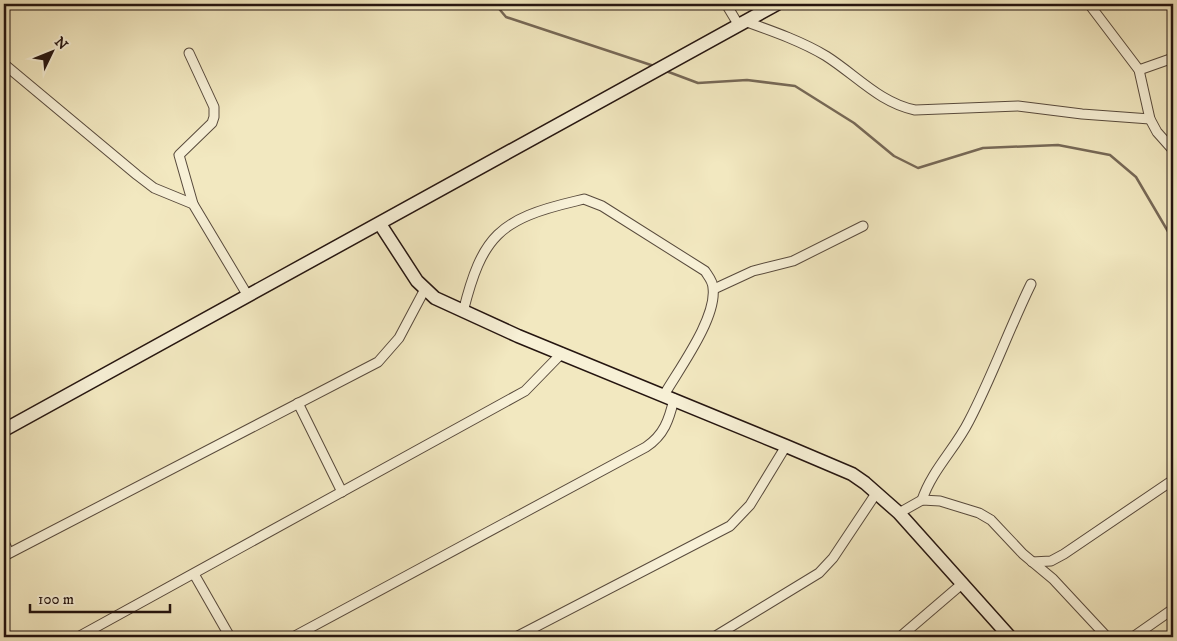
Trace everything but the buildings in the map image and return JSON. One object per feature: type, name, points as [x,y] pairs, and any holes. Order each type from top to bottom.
[{"type":"street","points":[[726,4],[741,22],[784,35],[825,56],[885,100],[902,108],[915,110],[1018,106],[1082,114],[1150,119]]},
{"type":"street","points":[[4,430],[380,224],[741,22],[777,4]]},
{"type":"street","points":[[1088,4],[1139,70],[1150,119],[1157,132],[1173,150]]},
{"type":"street","points":[[189,54],[214,107],[212,123],[179,155],[193,204],[248,296]]},
{"type":"street","points":[[1139,70],[1173,58]]},
{"type":"street","points":[[4,64],[137,176],[154,188],[193,204]]},
{"type":"street","points":[[293,637],[656,440],[670,418],[669,397],[708,316],[714,289],[712,281],[704,271],[632,223],[602,206],[584,199],[565,203],[514,221],[504,228],[482,252],[463,312]]},
{"type":"street","points":[[380,224],[397,253],[424,289],[436,298],[463,312],[852,474],[877,492],[899,513],[1010,637]]},
{"type":"street","points":[[714,289],[753,271],[793,261],[863,226]]},
{"type":"street","points":[[922,500],[931,477],[958,442],[970,420],[1031,284]]},
{"type":"street","points":[[4,542],[7,554],[378,362],[389,352],[399,338],[424,289]]},
{"type":"street","points":[[78,637],[526,392],[562,353]]},
{"type":"street","points":[[298,403],[342,492]]},
{"type":"street","points":[[516,637],[730,526],[750,505],[786,446]]},
{"type":"street","points":[[1032,562],[1051,561],[1064,554],[1173,480]]},
{"type":"street","points":[[714,637],[819,573],[833,558],[877,492]]},
{"type":"street","points":[[899,513],[922,500],[940,501],[979,513],[991,520],[1032,562],[1054,579],[1107,637]]},
{"type":"street","points":[[194,574],[230,637]]},
{"type":"street","points":[[900,637],[963,583]]},
{"type":"street","points":[[1132,637],[1173,609]]},
{"type":"waterway","points":[[495,4],[506,17],[654,66]]},
{"type":"waterway","points":[[666,71],[698,83],[747,80],[795,86],[854,123],[894,156],[918,168],[983,148],[1058,145],[1110,155],[1136,177],[1173,240]]}]
